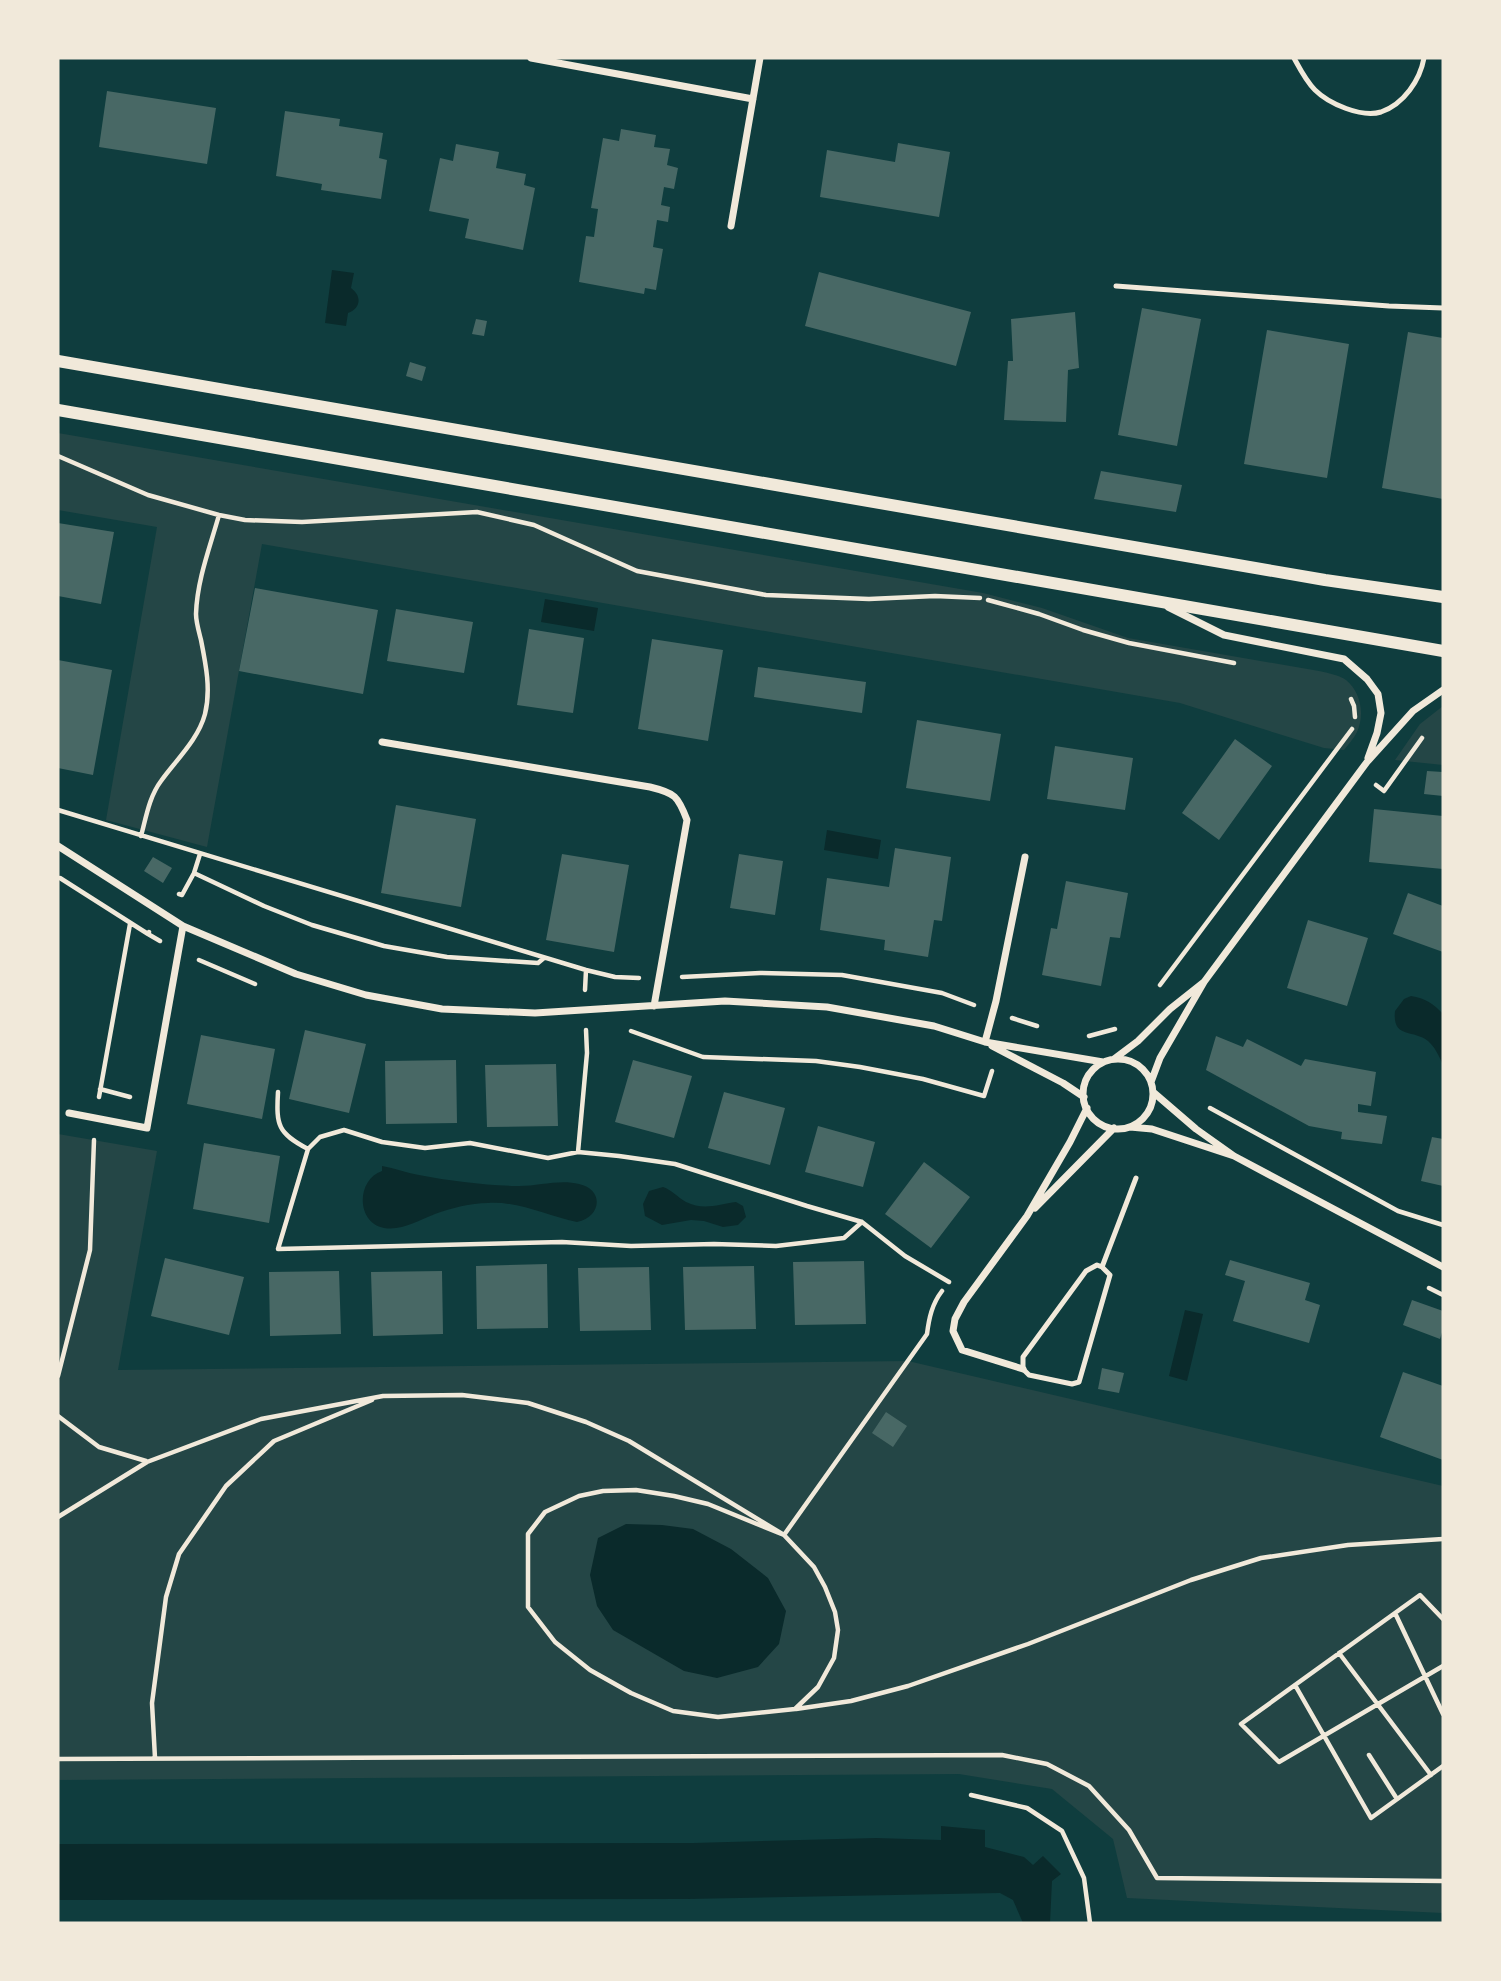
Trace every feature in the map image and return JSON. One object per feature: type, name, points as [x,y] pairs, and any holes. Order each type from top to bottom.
[{"type":"street","points":[[531,58],[753,99]]},
{"type":"street","points":[[731,226],[760,58]]},
{"type":"street","points":[[58,362],[1311,578],[1443,597]]},
{"type":"street","points":[[58,410],[1443,651]]},
{"type":"street","points":[[1152,599],[1224,635],[1343,659],[1367,679],[1378,694],[1381,713],[1367,762]]},
{"type":"street","points":[[1151,1082],[1160,1058],[1203,982],[1367,762],[1413,710],[1443,690]]},
{"type":"street","points":[[382,741],[671,792],[681,802],[687,820],[654,1006]]},
{"type":"street","points":[[58,846],[183,926],[296,974],[366,995],[442,1009],[535,1013],[725,1001],[827,1007],[934,1026],[985,1042],[1103,1062],[1114,1059],[1137,1064],[1146,1072],[1151,1082],[1152,1104],[1147,1114],[1129,1127]]},
{"type":"street","points":[[985,1042],[996,1002],[1025,858]]},
{"type":"street","points":[[69,1113],[147,1128],[183,926]]},
{"type":"street","points":[[1114,1059],[1203,982]]},
{"type":"street","points":[[985,1042],[1084,1097]]},
{"type":"street","points":[[1103,1062],[1087,1079],[1084,1091],[1089,1113],[1097,1121],[1114,1128],[1152,1129],[1234,1156]]},
{"type":"street","points":[[1153,1092],[1234,1156],[1443,1267]]},
{"type":"street","points":[[1023,1369],[962,1350],[953,1331],[955,1319],[964,1302],[1027,1216],[1087,1108]]},
{"type":"street","points":[[1027,1216],[1114,1128]]},
{"type":"lane","points":[[1294,58],[1316,91],[1339,107],[1380,113],[1411,91],[1423,68],[1424,58]]},
{"type":"lane","points":[[1116,286],[1443,308]]},
{"type":"lane","points":[[1102,1267],[1136,1178]]},
{"type":"lane","points":[[1097,1265],[1102,1267],[1110,1275],[1079,1382],[1072,1384],[1029,1376],[1023,1369],[1023,1357],[1086,1271],[1097,1265]]},
{"type":"path","points":[[58,456],[148,495],[246,520],[302,522],[477,512],[534,526],[637,571],[766,596],[983,598],[1129,643],[1235,663]]},
{"type":"path","points":[[141,836],[150,801],[160,782],[178,761],[204,716],[208,695],[207,670],[196,617],[198,588],[219,515]]},
{"type":"path","points":[[1154,993],[1352,729],[1354,706],[1348,692]]},
{"type":"path","points":[[58,810],[615,977],[660,978],[760,973],[842,975],[942,993],[976,1005]]},
{"type":"path","points":[[175,891],[182,895],[194,873],[200,854]]},
{"type":"path","points":[[194,873],[312,925],[384,946],[447,957],[538,963],[544,957]]},
{"type":"path","points":[[58,876],[130,924],[148,934],[151,929]]},
{"type":"path","points":[[99,1098],[130,924]]},
{"type":"path","points":[[1015,1019],[1045,1030]]},
{"type":"path","points":[[1083,1038],[1122,1027]]},
{"type":"path","points":[[620,1032],[631,1031],[703,1056],[816,1061],[860,1067],[923,1079],[984,1096],[992,1071],[1003,1074]]},
{"type":"path","points":[[586,1034],[598,1034]]},
{"type":"path","points":[[578,1153],[586,1067]]},
{"type":"path","points":[[100,1089],[135,1098]]},
{"type":"path","points":[[278,1092],[279,1125],[284,1135],[308,1149]]},
{"type":"path","points":[[1207,1107],[1398,1212],[1443,1225]]},
{"type":"path","points":[[862,1222],[844,1238],[776,1246],[631,1246],[562,1242],[278,1249],[308,1149],[320,1137],[344,1130],[382,1142],[425,1148],[470,1143],[548,1158],[578,1153],[674,1164],[862,1222],[905,1256],[949,1282]]},
{"type":"path","points":[[58,1377],[90,1250],[94,1140]]},
{"type":"path","points":[[784,1535],[928,1334]]},
{"type":"path","points":[[58,1517],[147,1461],[261,1419],[383,1396],[462,1395],[528,1403],[586,1422],[629,1441],[784,1535],[814,1567],[835,1612],[838,1630],[834,1658],[818,1687],[795,1709]]},
{"type":"path","points":[[155,1758],[152,1703],[166,1597],[179,1555],[226,1486],[274,1441],[383,1396]]},
{"type":"path","points":[[58,1416],[99,1447],[147,1461]]},
{"type":"path","points":[[784,1535],[708,1504],[674,1496],[636,1490],[603,1491],[579,1496],[545,1512],[528,1534],[528,1607],[555,1642],[590,1670],[631,1693],[673,1711],[718,1717],[851,1701],[908,1686],[1028,1644],[1191,1580],[1261,1558],[1348,1545],[1443,1539]]},
{"type":"path","points":[[1443,1619],[1420,1595],[1241,1724],[1279,1762],[1443,1666]]},
{"type":"path","points":[[1395,1613],[1443,1714]]},
{"type":"path","points":[[1339,1653],[1431,1775]]},
{"type":"path","points":[[1295,1685],[1371,1818],[1443,1766]]},
{"type":"path","points":[[58,1759],[1002,1755],[1047,1764],[1089,1786],[1129,1830],[1157,1878],[1443,1881]]},
{"type":"path","points":[[1369,1755],[1397,1800]]},
{"type":"path","points":[[971,1795],[1027,1808],[1062,1831],[1084,1878],[1090,1923]]},
{"type":"shaded area","points":[[332,270],[354,273],[351,288],[357,295],[358,305],[348,313],[346,326],[325,323]]},
{"type":"shaded area","points":[[58,433],[983,593],[1042,608],[1128,638],[1337,675],[1346,680],[1355,691],[1361,718],[1356,734],[1344,750],[1324,748],[1180,703],[262,544],[207,847],[106,820],[157,527],[58,510]]},
{"type":"shaded area","points":[[545,599],[598,608],[594,631],[541,622]]},
{"type":"shaded area","points":[[1443,706],[1443,765],[1395,760],[1420,724]]},
{"type":"shaded area","points":[[827,830],[881,840],[878,859],[824,850]]},
{"type":"shaded area","points":[[1411,996],[1429,1002],[1443,1014],[1443,1065],[1428,1041],[1400,1030],[1397,1026],[1395,1011],[1404,999]]},
{"type":"shaded area","points":[[58,1134],[157,1151],[118,1370],[908,1361],[1443,1486],[1443,1913],[1127,1898],[1113,1839],[1052,1789],[959,1774],[58,1780]]},
{"type":"shaded area","points":[[382,1166],[479,1184],[579,1184],[593,1191],[597,1203],[591,1215],[577,1222],[522,1207],[488,1203],[454,1208],[404,1226],[384,1228],[368,1218],[363,1200],[368,1182],[382,1171]]},
{"type":"shaded area","points":[[663,1187],[693,1205],[711,1206],[736,1202],[743,1206],[746,1217],[738,1225],[723,1227],[691,1220],[662,1225],[645,1216],[643,1204],[649,1191]]},
{"type":"shaded area","points":[[1185,1310],[1203,1314],[1187,1381],[1169,1376]]},
{"type":"shaded area","points":[[626,1524],[693,1529],[731,1549],[768,1578],[786,1611],[779,1644],[758,1667],[717,1678],[684,1671],[613,1630],[597,1606],[590,1575],[598,1538]]},
{"type":"shaded area","points":[[941,1826],[985,1830],[985,1847],[1024,1857],[1033,1865],[1043,1856],[1061,1874],[1052,1881],[1050,1923],[1023,1923],[1013,1900],[1000,1893],[688,1899],[58,1900],[58,1844],[693,1843],[876,1838],[941,1840]]},
{"type":"building","points":[[107,91],[216,108],[207,164],[99,147]]},
{"type":"building","points":[[285,111],[340,119],[339,126],[383,133],[379,158],[387,160],[381,199],[321,190],[322,184],[276,176]]},
{"type":"building","points":[[621,129],[656,135],[654,147],[670,149],[667,165],[678,168],[674,189],[664,187],[661,205],[670,207],[668,222],[657,220],[653,247],[663,249],[656,290],[645,288],[644,294],[579,282],[586,236],[594,237],[598,209],[591,208],[603,138],[619,141]]},
{"type":"building","points":[[898,143],[950,152],[939,217],[820,197],[827,150],[895,162]]},
{"type":"building","points":[[456,144],[499,152],[496,168],[526,174],[524,185],[535,188],[523,250],[465,238],[469,219],[429,211],[440,158],[453,161]]},
{"type":"building","points":[[819,272],[971,312],[956,366],[805,326]]},
{"type":"building","points":[[1142,308],[1201,319],[1177,446],[1118,435]]},
{"type":"building","points":[[1075,312],[1079,368],[1068,370],[1066,422],[1004,420],[1008,361],[1013,361],[1011,319]]},
{"type":"building","points":[[476,319],[487,321],[484,336],[472,334]]},
{"type":"building","points":[[1267,330],[1349,344],[1327,478],[1244,464]]},
{"type":"building","points":[[1408,332],[1443,338],[1443,499],[1382,488]]},
{"type":"building","points":[[410,362],[426,367],[422,381],[406,376]]},
{"type":"building","points":[[1101,471],[1182,485],[1176,512],[1094,499]]},
{"type":"building","points":[[58,523],[114,532],[101,604],[58,596]]},
{"type":"building","points":[[255,588],[378,610],[363,694],[239,671]]},
{"type":"building","points":[[396,609],[473,622],[464,673],[387,661]]},
{"type":"building","points":[[529,629],[584,638],[573,713],[517,705]]},
{"type":"building","points":[[652,639],[723,650],[708,741],[638,729]]},
{"type":"building","points":[[58,660],[112,670],[93,775],[58,768]]},
{"type":"building","points":[[758,667],[866,682],[862,713],[754,697]]},
{"type":"building","points":[[917,720],[1001,734],[990,801],[906,788]]},
{"type":"building","points":[[1235,739],[1272,766],[1219,840],[1182,813]]},
{"type":"building","points":[[1055,746],[1133,758],[1125,810],[1047,799]]},
{"type":"building","points":[[1427,771],[1443,772],[1443,796],[1424,794]]},
{"type":"building","points":[[396,805],[476,819],[461,907],[381,893]]},
{"type":"building","points":[[1374,809],[1443,816],[1443,869],[1369,862]]},
{"type":"building","points":[[895,848],[951,857],[942,921],[934,920],[928,957],[884,950],[885,940],[820,930],[827,878],[889,887]]},
{"type":"building","points":[[562,854],[629,865],[614,952],[546,940]]},
{"type":"building","points":[[739,854],[783,861],[775,915],[730,908]]},
{"type":"building","points":[[153,857],[172,868],[163,883],[144,871]]},
{"type":"building","points":[[1066,881],[1128,893],[1120,938],[1110,937],[1101,986],[1042,975],[1051,928],[1057,929]]},
{"type":"building","points":[[1408,893],[1443,906],[1443,952],[1393,934]]},
{"type":"building","points":[[1308,920],[1368,938],[1347,1006],[1287,988]]},
{"type":"building","points":[[305,1030],[366,1044],[349,1113],[289,1099]]},
{"type":"building","points":[[201,1035],[275,1049],[262,1119],[187,1104]]},
{"type":"building","points":[[1216,1036],[1243,1047],[1247,1039],[1301,1066],[1305,1059],[1376,1072],[1371,1106],[1358,1104],[1358,1112],[1387,1116],[1382,1144],[1341,1139],[1342,1132],[1309,1126],[1206,1070]]},
{"type":"building","points":[[456,1060],[457,1123],[386,1124],[385,1061]]},
{"type":"building","points":[[633,1060],[692,1076],[674,1138],[615,1122]]},
{"type":"building","points":[[556,1064],[558,1126],[487,1127],[485,1065]]},
{"type":"building","points":[[724,1092],[785,1108],[770,1165],[708,1148]]},
{"type":"building","points":[[818,1126],[875,1142],[863,1187],[805,1172]]},
{"type":"building","points":[[1432,1137],[1443,1139],[1443,1186],[1421,1181]]},
{"type":"building","points":[[204,1143],[280,1156],[269,1223],[193,1209]]},
{"type":"building","points":[[924,1162],[970,1197],[931,1248],[885,1214]]},
{"type":"building","points":[[165,1258],[244,1277],[229,1335],[151,1316]]},
{"type":"building","points":[[1230,1260],[1310,1283],[1305,1300],[1320,1305],[1309,1343],[1233,1321],[1245,1281],[1225,1275]]},
{"type":"building","points":[[864,1261],[866,1324],[795,1325],[793,1262]]},
{"type":"building","points":[[547,1264],[548,1328],[477,1329],[476,1266]]},
{"type":"building","points":[[754,1266],[756,1329],[685,1330],[683,1267]]},
{"type":"building","points":[[649,1267],[651,1330],[580,1331],[578,1268]]},
{"type":"building","points":[[339,1271],[341,1334],[270,1336],[269,1272]]},
{"type":"building","points":[[442,1271],[443,1334],[373,1336],[371,1272]]},
{"type":"building","points":[[1412,1300],[1443,1311],[1440,1339],[1403,1325]]},
{"type":"building","points":[[1102,1368],[1124,1373],[1119,1393],[1098,1389]]},
{"type":"building","points":[[1403,1372],[1443,1386],[1443,1460],[1380,1437]]},
{"type":"building","points":[[886,1412],[907,1426],[893,1447],[872,1433]]}]
